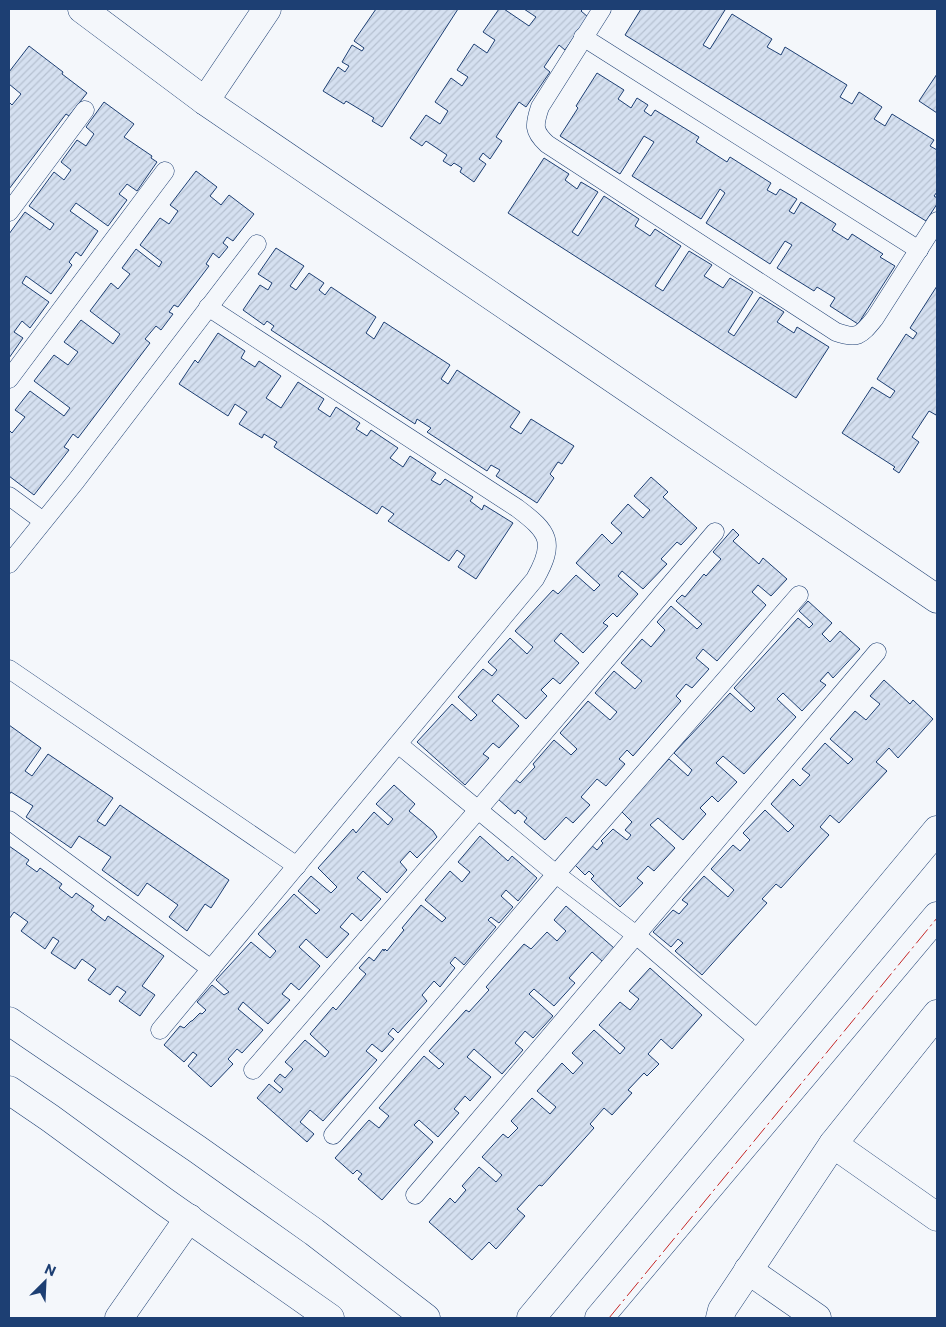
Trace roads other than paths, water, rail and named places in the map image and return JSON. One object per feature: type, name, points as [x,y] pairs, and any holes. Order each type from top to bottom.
[{"type":"street","points":[[82,9],[205,101],[937,600]]},
{"type":"street","points":[[205,101],[267,9]]},
{"type":"street","points":[[531,1318],[937,830]]},
{"type":"street","points":[[599,1318],[937,916]]},
{"type":"street","points":[[720,1318],[722,1310],[833,1144],[937,1014]]},
{"type":"street","points":[[9,1021],[314,1232],[426,1318]]},
{"type":"street","points":[[9,1090],[330,1318]]},
{"type":"street","points":[[833,1144],[937,1218]]},
{"type":"street","points":[[119,1318],[189,1218]]},
{"type":"street","points":[[748,1270],[816,1318]]},
{"type":"lane","points":[[602,9],[540,107],[535,120],[535,130],[539,137],[836,332],[847,336],[856,336],[863,332],[875,318],[937,221]]},
{"type":"lane","points":[[584,38],[919,250]]},
{"type":"lane","points":[[9,212],[85,110]]},
{"type":"lane","points":[[9,380],[165,171]]},
{"type":"lane","points":[[9,564],[76,481],[257,244]]},
{"type":"lane","points":[[160,1030],[535,579],[543,565],[548,545],[543,530],[517,508],[208,307]]},
{"type":"lane","points":[[9,496],[43,521]]},
{"type":"lane","points":[[254,1070],[715,532]]},
{"type":"lane","points":[[333,1135],[556,874],[799,595]]},
{"type":"lane","points":[[415,1195],[878,652]]},
{"type":"lane","points":[[9,669],[297,866]]},
{"type":"lane","points":[[398,744],[556,874],[636,935],[761,1042]]},
{"type":"lane","points":[[9,820],[211,969]]}]
